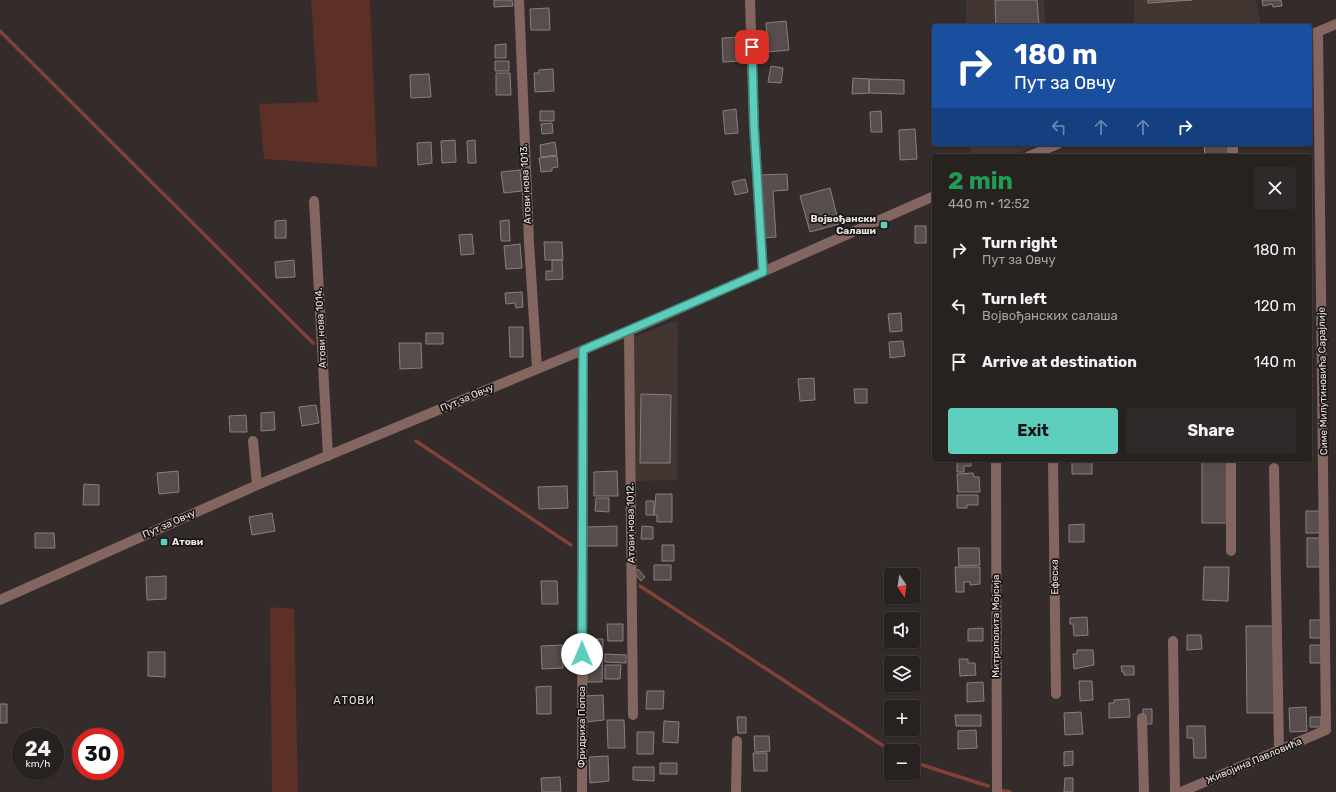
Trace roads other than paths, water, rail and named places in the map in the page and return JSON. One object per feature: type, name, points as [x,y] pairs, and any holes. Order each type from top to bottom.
[{"type":"street","name":"Атови нова 1013.","points":[[519,0],[529,242],[538,368]]},
{"type":"street","points":[[750,0],[754,126],[763,272]]},
{"type":"street","points":[[1314,34],[1336,24]]},
{"type":"street","name":"Симе Милутиновића Сарајлије","points":[[1314,34],[1326,730]]},
{"type":"street","points":[[1047,152],[1055,146]]},
{"type":"street","name":"Пут за Овчу","points":[[0,600],[257,485],[583,350],[932,197]]},
{"type":"street","name":"Атови нова 1014.","points":[[314,201],[328,456]]},
{"type":"street","name":"Атови нова 1012.","points":[[629,330],[633,715]]},
{"type":"street","name":"Фридриха Попса","points":[[582,792],[583,350]]},
{"type":"street","points":[[253,441],[257,485]]},
{"type":"street","name":"Митрополита Мојсија","points":[[996,462],[998,792]]},
{"type":"street","name":"Ефеска","points":[[1053,462],[1056,694]]},
{"type":"street","points":[[1231,462],[1231,551]]},
{"type":"street","points":[[1274,468],[1279,750]]},
{"type":"street","points":[[1174,641],[1175,792]]},
{"type":"street","points":[[1142,718],[1144,792]]},
{"type":"street","name":"Живојина Павловића","points":[[1181,792],[1326,730]]},
{"type":"street","points":[[736,740],[736,792]]},
{"type":"waterway","points":[[0,31],[313,343]]},
{"type":"waterway","points":[[416,441],[571,545]]},
{"type":"waterway","points":[[640,586],[884,746]]},
{"type":"waterway","points":[[920,764],[988,786]]},
{"type":"waterway","points":[[999,790],[1010,792]]},
{"type":"place","name":"Војвођански Салаши","points":[[884,225]]},
{"type":"place","name":"Атови","points":[[164,542]]},
{"type":"district","name":"АТОВИ","points":[[354,700]]}]
